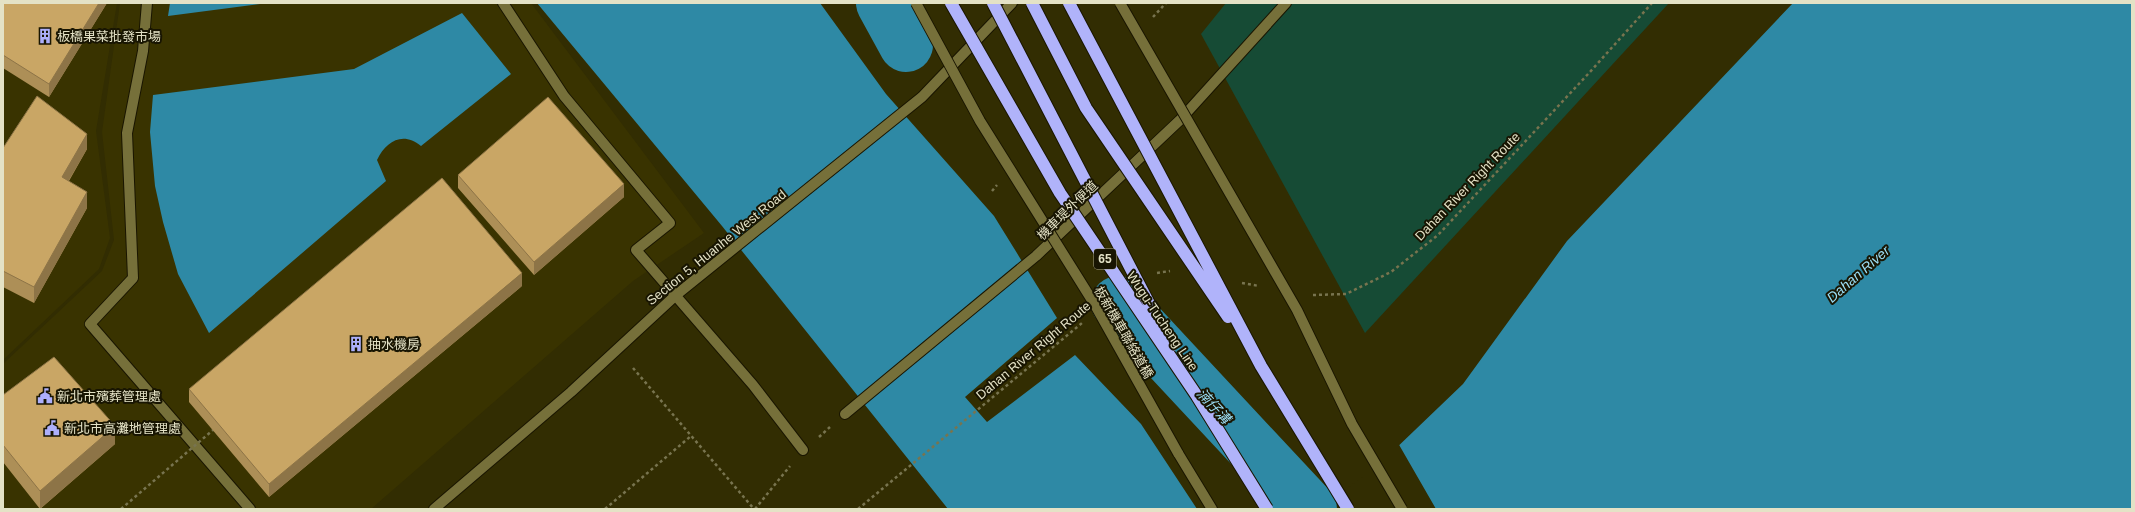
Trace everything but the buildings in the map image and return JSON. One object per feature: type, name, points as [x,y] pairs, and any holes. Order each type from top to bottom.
[{"type":"highway","name":"Wugu-Tucheng Line","points":[[951,3],[1060,193],[1197,396],[1267,509]]},
{"type":"highway","points":[[993,3],[1197,396]]},
{"type":"highway","points":[[1032,3],[1086,108],[1261,366],[1348,509]]},
{"type":"highway","points":[[1069,3],[1261,366]]},
{"type":"street","points":[[147,3],[142,51],[127,133],[133,278],[90,324],[250,509]]},
{"type":"street","points":[[503,3],[564,96],[670,223],[636,250],[753,385],[803,450]]},
{"type":"street","name":"板新機車聯絡道橋","points":[[916,3],[980,121],[1094,305],[1212,509]]},
{"type":"street","name":"Section 5, Huanhe West Road","points":[[434,509],[571,392],[676,295],[922,97],[1012,3]]},
{"type":"street","points":[[1120,3],[1297,310],[1352,424],[1402,509]]},
{"type":"street","name":"機車堤外便道","points":[[845,414],[1036,256],[1180,120],[1286,3]]},
{"type":"path","name":"Dahan River Right Route","points":[[1309,295],[1346,294],[1391,272],[1438,234],[1589,73],[1652,3]]},
{"type":"path","points":[[1152,274],[1174,271]]},
{"type":"path","points":[[1234,282],[1264,287]]},
{"type":"path","name":"Dahan River Right Route","points":[[858,509],[1085,320]]},
{"type":"path","points":[[633,368],[754,509]]},
{"type":"path","points":[[121,509],[213,430]]},
{"type":"path","points":[[605,509],[690,436]]},
{"type":"shaded area","name":"板橋果菜批發市場","points":[[3,3],[117,3],[96,131],[110,238],[99,269],[3,360]]},
{"type":"shaded area","points":[[120,3],[531,3],[704,233],[633,281],[371,509],[3,509],[3,364],[102,271],[114,240],[102,132]]},
{"type":"green space","points":[[1226,3],[1669,3],[1365,333],[1201,34]]},
{"type":"water","points":[[170,3],[268,3],[168,16]]},
{"type":"water","points":[[537,3],[820,3],[886,94],[994,216],[1057,318],[965,397],[987,422],[1075,355],[1141,424],[1197,509],[948,509],[722,226]]},
{"type":"water","name":"Dahan River","points":[[1793,3],[2132,3],[2132,509],[1321,509],[1367,476],[1463,384],[1567,241]]},
{"type":"water","points":[[462,13],[511,74],[421,146],[408,139],[396,140],[390,143],[377,160],[386,181],[209,333],[178,274],[163,222],[155,186],[150,132],[153,95],[354,69]]},
{"type":"pier","points":[[1398,443],[1436,509],[1319,509],[1365,475]]},
{"type":"waterway","name":"湳仔溝","points":[[883,3],[906,45]]},
{"type":"waterway","name":"湳仔溝","points":[[1118,303],[1310,509]]},
{"type":"place","name":"板橋果菜批發市場","points":[[45,36]]},
{"type":"place","name":"抽水機房","points":[[356,344]]},
{"type":"place","name":"新北市殯葬管理處","points":[[45,396]]},
{"type":"place","name":"新北市高灘地管理處","points":[[52,428]]}]
